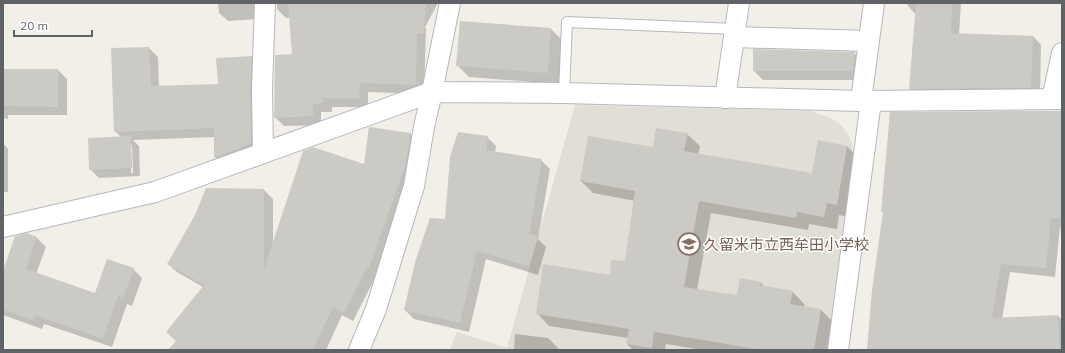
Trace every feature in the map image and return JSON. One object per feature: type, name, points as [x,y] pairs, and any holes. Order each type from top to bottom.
[{"type":"street","points":[[263,153],[262,89],[265,3]]},
{"type":"street","points":[[359,350],[376,309],[414,186],[424,127],[450,3]]},
{"type":"street","points":[[725,98],[739,3]]},
{"type":"street","points":[[838,350],[866,101],[869,41],[874,3]]},
{"type":"street","points":[[735,33],[869,41]]},
{"type":"street","points":[[3,227],[155,192],[432,92],[564,93],[866,101],[1057,99],[1062,53]]},
{"type":"lane","points":[[564,93],[567,22],[735,33]]},
{"type":"shaded area","name":"久留米市立西牟田小学校","points":[[575,105],[810,111],[831,118],[840,124],[847,132],[852,143],[853,156],[827,350],[450,350],[457,332],[507,348]]},
{"type":"building","points":[[288,3],[426,3],[424,34],[417,34],[416,85],[360,83],[359,99],[323,98],[324,103],[313,104],[313,116],[274,118],[275,55],[292,54]]},
{"type":"building","points":[[916,3],[952,3],[951,33],[1033,36],[1031,88],[909,89]]},
{"type":"building","points":[[460,21],[551,28],[548,73],[456,66]]},
{"type":"building","points":[[149,47],[151,86],[218,84],[216,58],[252,56],[250,89],[251,143],[214,158],[214,128],[114,132],[111,48]]},
{"type":"building","points":[[753,49],[855,52],[853,71],[753,71]]},
{"type":"building","points":[[3,69],[58,69],[58,107],[3,106]]},
{"type":"building","points":[[1062,111],[1062,218],[1051,218],[1046,268],[1001,264],[992,318],[1058,315],[1060,350],[867,350],[872,290],[883,212],[881,212],[890,112]]},
{"type":"building","points":[[369,127],[411,133],[405,167],[369,268],[367,267],[344,313],[333,307],[313,350],[168,350],[176,341],[166,332],[204,285],[167,264],[195,215],[206,188],[264,189],[264,269],[303,151],[313,147],[364,164]]},
{"type":"building","points":[[656,128],[688,133],[684,151],[812,173],[818,140],[847,146],[837,205],[827,203],[824,217],[797,212],[796,218],[699,201],[684,287],[737,295],[740,278],[761,282],[760,285],[793,291],[790,304],[821,309],[814,350],[762,350],[654,332],[652,348],[626,344],[629,329],[536,314],[543,264],[610,275],[611,260],[625,261],[635,191],[580,181],[588,136],[653,147]]},
{"type":"building","points":[[458,132],[488,136],[486,150],[542,159],[529,234],[538,237],[529,266],[477,251],[460,323],[404,310],[415,262],[430,218],[445,219],[450,157]]},
{"type":"building","points":[[131,136],[132,168],[89,170],[88,138]]},
{"type":"building","points":[[27,233],[37,237],[26,269],[95,293],[107,259],[134,268],[123,298],[118,296],[103,339],[35,315],[33,320],[3,310],[3,271],[15,236]]},
{"type":"place","name":"久留米市立西牟田小学校","points":[[689,244]]}]
